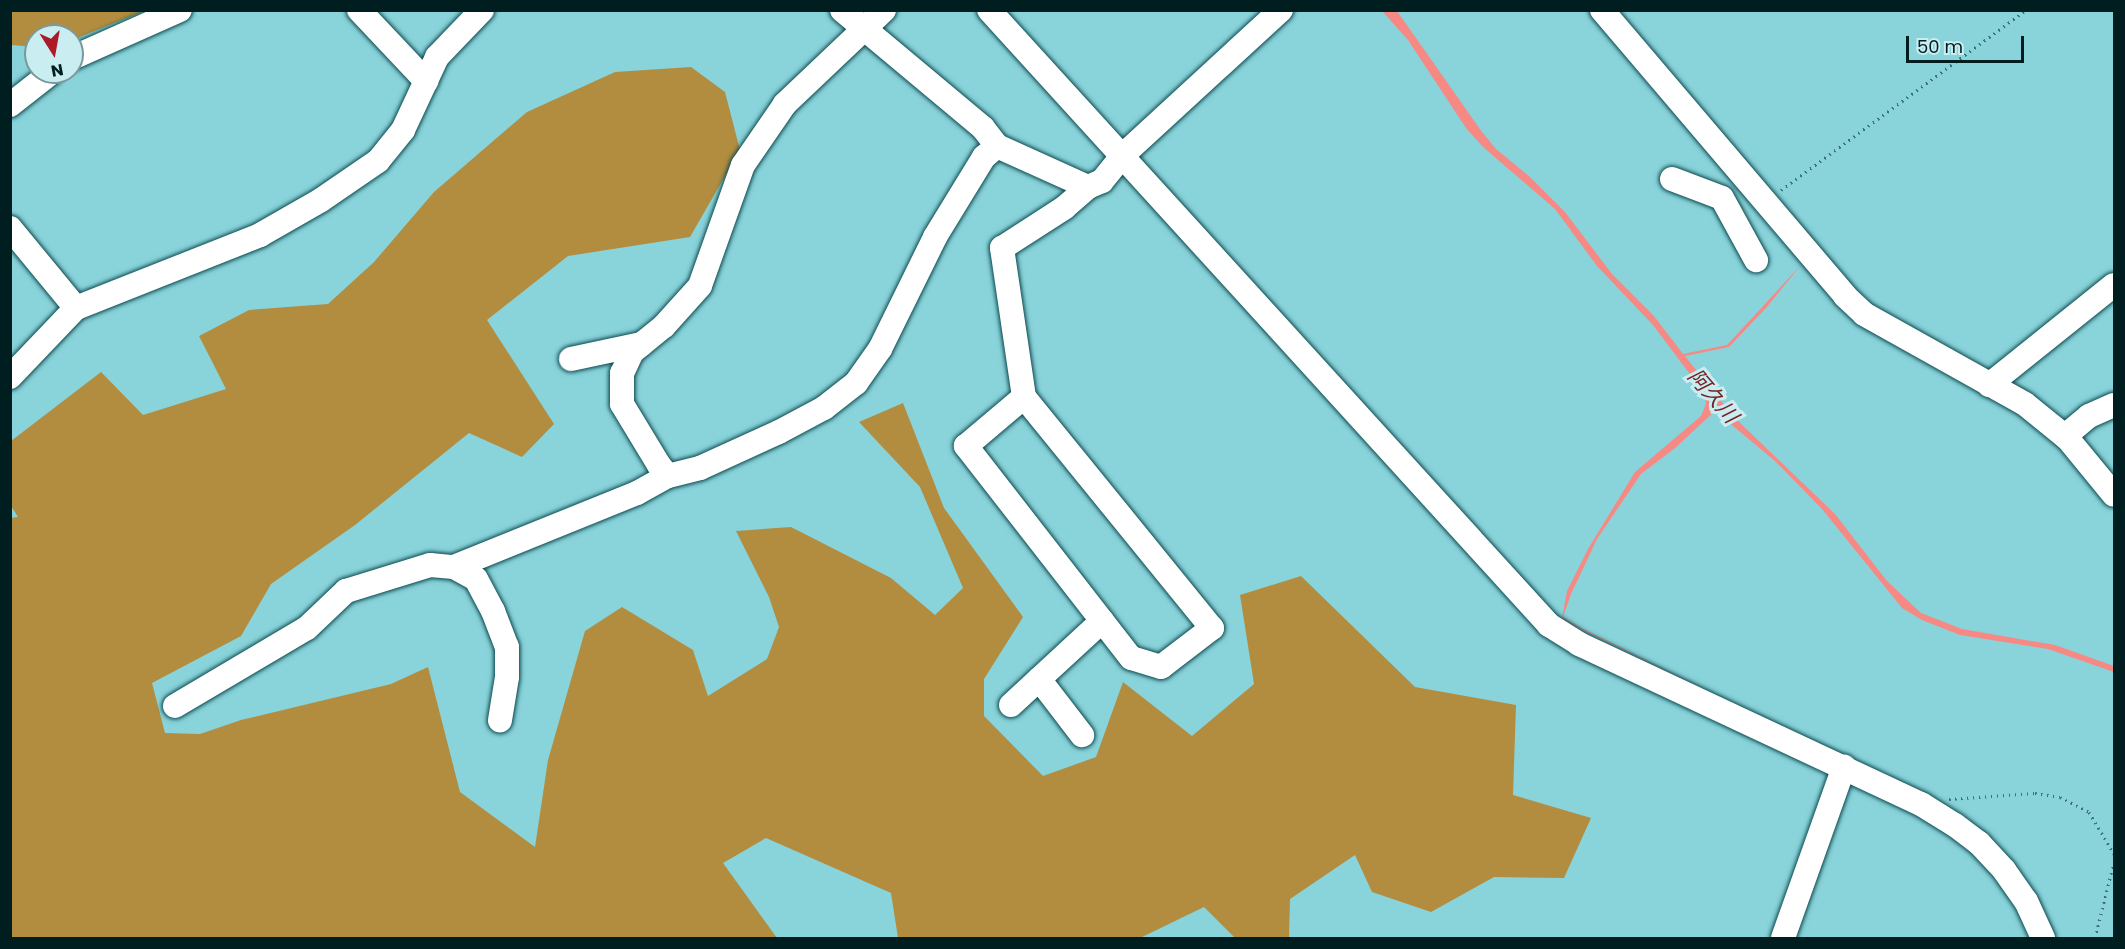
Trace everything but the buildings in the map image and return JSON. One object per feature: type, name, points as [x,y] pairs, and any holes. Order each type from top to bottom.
[{"type":"street","points":[[84,53],[180,10]]},
{"type":"street","points":[[359,10],[426,81]]},
{"type":"street","points":[[10,377],[76,308],[243,243],[321,200],[378,161],[403,130],[437,57],[482,10]]},
{"type":"street","points":[[842,10],[983,128],[997,146],[1088,187]]},
{"type":"street","points":[[668,476],[658,465],[622,404],[622,373],[632,352],[664,326],[700,286],[743,165],[785,104],[884,10]]},
{"type":"street","points":[[989,10],[1549,625],[1579,644],[1921,804],[1979,843],[2004,870],[2026,901],[2043,939]]},
{"type":"street","points":[[1024,397],[966,446],[1131,658],[1161,667],[1212,628],[1024,397],[1002,248],[1064,208],[1088,187],[1102,181],[1122,156],[1281,10]]},
{"type":"street","points":[[1602,10],[1864,314],[2025,404],[2065,436],[2115,495]]},
{"type":"street","points":[[10,105],[37,84]]},
{"type":"street","points":[[454,567],[637,493],[668,476],[700,468],[825,408],[856,383],[880,349],[935,237],[984,157],[997,146]]},
{"type":"street","points":[[1722,198],[1742,175]]},
{"type":"street","points":[[1672,179],[1722,198],[1756,260]]},
{"type":"street","points":[[10,228],[76,308]]},
{"type":"street","points":[[1989,385],[2115,285]]},
{"type":"street","points":[[571,359],[641,344]]},
{"type":"street","points":[[2065,436],[2089,416],[2115,405]]},
{"type":"street","points":[[175,706],[307,628],[346,591],[430,565],[454,567],[476,579],[493,611],[507,647],[507,677],[500,720]]},
{"type":"street","points":[[1011,705],[1102,621]]},
{"type":"street","points":[[1039,679],[1082,735]]},
{"type":"street","points":[[1784,939],[1844,767]]},
{"type":"path","points":[[1766,202],[2026,10]]},
{"type":"path","points":[[1921,804],[1951,798],[2005,795],[2035,794],[2060,797],[2089,812],[2115,854]]},
{"type":"path","points":[[2095,939],[2115,862]]},
{"type":"shaded area","points":[[11,10],[144,11],[84,35],[84,24],[24,24],[24,46],[11,45]]},
{"type":"shaded area","points":[[691,67],[725,92],[740,150],[690,237],[568,256],[487,320],[554,424],[522,457],[469,433],[355,525],[271,584],[241,636],[152,683],[165,733],[200,734],[241,720],[391,684],[428,667],[460,792],[535,847],[548,760],[585,631],[622,607],[693,650],[708,696],[767,659],[779,627],[769,597],[736,531],[791,527],[891,578],[935,615],[963,588],[920,487],[859,422],[903,403],[944,508],[1023,617],[984,679],[984,716],[1043,776],[1096,757],[1123,682],[1192,736],[1254,684],[1240,595],[1301,576],[1415,687],[1516,705],[1513,795],[1591,818],[1564,878],[1494,877],[1431,912],[1372,892],[1355,855],[1290,899],[1289,938],[1235,938],[1204,907],[1140,938],[898,938],[891,893],[766,838],[723,863],[777,938],[11,938],[10,518],[18,517],[11,506],[11,441],[101,372],[143,415],[226,389],[199,336],[249,310],[328,304],[374,262],[434,192],[527,112],[615,72]]},
{"type":"water","name":"阿久川","points":[[1382,11],[1397,11],[1496,149],[1530,177],[1565,212],[1612,274],[1654,316],[1683,354],[1727,345],[1800,266],[1766,308],[1729,347],[1685,356],[1688,360],[1735,418],[1835,514],[1887,581],[1921,613],[1962,629],[2055,645],[2114,666],[2114,672],[2048,649],[1960,635],[1922,620],[1902,608],[1822,509],[1775,461],[1715,411],[1675,448],[1641,474],[1597,539],[1571,594],[1563,617],[1704,688],[1582,630],[1562,618],[1567,591],[1588,549],[1635,472],[1701,416],[1706,404],[1704,393],[1653,325],[1597,266],[1555,209],[1483,147],[1466,128],[1408,40]]}]
